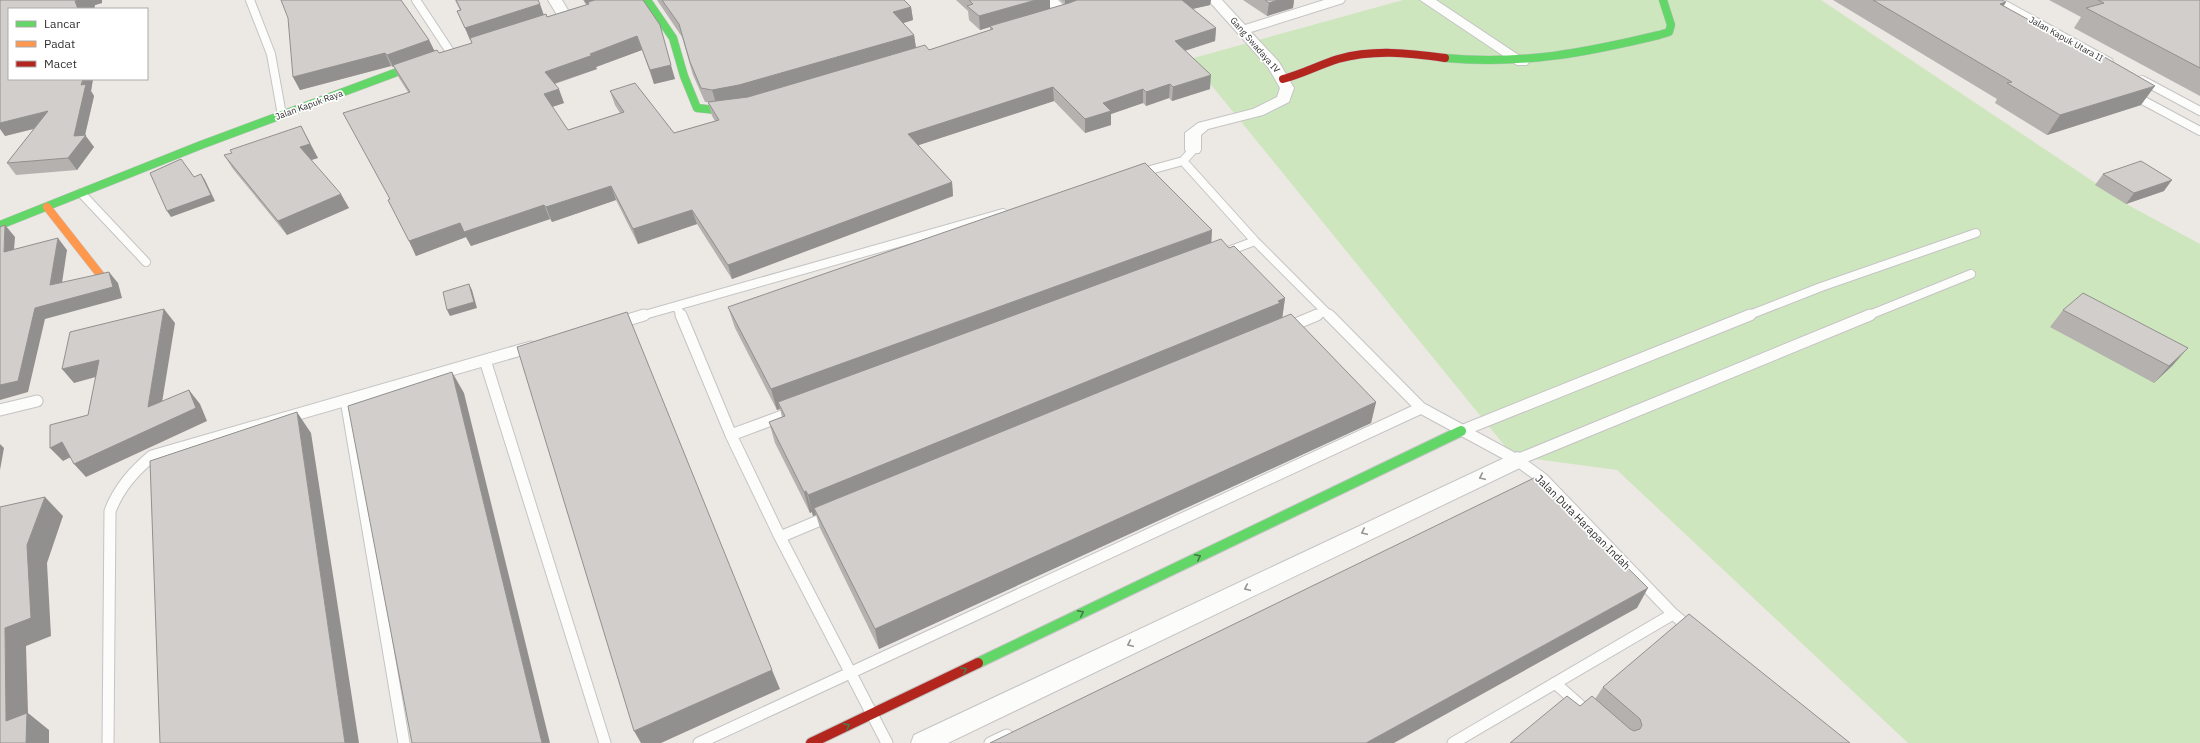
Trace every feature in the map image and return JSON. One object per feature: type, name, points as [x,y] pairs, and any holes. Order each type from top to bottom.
[{"type":"street","points":[[556,0],[564,16]]},
{"type":"street","points":[[647,0],[673,38],[697,108],[716,110],[752,103]]},
{"type":"street","points":[[1050,0],[1062,12]]},
{"type":"street","name":"Gang Swadaya IV","points":[[1193,150],[1194,133],[1203,126],[1258,112],[1284,99],[1287,88],[1283,79],[1243,30],[1215,0]]},
{"type":"street","points":[[1243,30],[1338,0]]},
{"type":"street","points":[[1427,0],[1522,62]]},
{"type":"street","points":[[1283,79],[1301,76],[1336,58],[1366,53],[1414,53],[1492,62],[1522,62],[1581,53],[1660,36],[1669,32],[1671,25],[1663,0]]},
{"type":"street","name":"Jalan Kapuk Raya","points":[[0,225],[81,192],[282,115],[447,54]]},
{"type":"street","points":[[47,207],[102,276]]},
{"type":"street","points":[[812,743],[1460,431]]},
{"type":"street","points":[[922,743],[1517,460]]},
{"type":"lane","points":[[250,0],[271,54],[282,115]]},
{"type":"lane","points":[[416,0],[447,54]]},
{"type":"lane","name":"Jalan Kapuk Utara II","points":[[1996,0],[2117,66]]},
{"type":"lane","points":[[2138,78],[2200,112]]},
{"type":"lane","points":[[2123,89],[2200,131]]},
{"type":"lane","points":[[1130,176],[1183,161],[1193,150]]},
{"type":"lane","name":"Jalan Duta Harapan Indah","points":[[1183,161],[1255,241],[1421,408],[1460,431],[1517,460],[1543,479],[1673,614],[1703,639]]},
{"type":"lane","points":[[81,192],[146,262]]},
{"type":"lane","points":[[608,326],[1014,210]]},
{"type":"lane","points":[[1460,431],[1821,287],[1976,233]]},
{"type":"lane","points":[[1210,257],[1255,241]]},
{"type":"lane","points":[[1517,460],[1971,274]]},
{"type":"lane","points":[[677,307],[732,435],[780,536],[887,743]]},
{"type":"lane","points":[[1274,333],[1325,312]]},
{"type":"lane","points":[[108,743],[110,511],[117,492],[128,475],[152,456],[539,345]]},
{"type":"lane","points":[[485,360],[605,743]]},
{"type":"lane","points":[[346,400],[404,743]]},
{"type":"lane","points":[[0,410],[37,401]]},
{"type":"lane","points":[[732,435],[806,407]]},
{"type":"lane","points":[[699,743],[1421,408]]},
{"type":"lane","points":[[1529,486],[1543,479]]},
{"type":"lane","points":[[780,536],[839,512]]},
{"type":"lane","points":[[1453,743],[1673,614]]},
{"type":"lane","points":[[1555,683],[1600,723]]},
{"type":"lane","points":[[990,743],[1019,729]]},
{"type":"green space","points":[[1403,0],[1821,0],[2130,206],[2200,244],[2200,743],[1908,743],[1617,470],[1513,456],[1190,59]]},
{"type":"building","points":[[0,0],[79,0],[75,1],[78,8],[8,8],[8,80],[83,80],[81,85],[86,84],[74,136],[86,135],[68,158],[7,163],[48,111],[0,123]]},
{"type":"building","points":[[281,0],[401,0],[429,40],[387,55],[385,53],[293,77],[288,18]]},
{"type":"building","points":[[456,0],[538,0],[540,4],[465,28],[457,11],[461,10]]},
{"type":"building","points":[[595,0],[643,0],[660,25],[671,65],[650,70],[637,36],[590,54],[593,55],[545,72],[559,89],[544,94],[568,130],[624,112],[610,91],[635,83],[674,133],[719,120],[708,102],[748,97],[925,45],[929,50],[993,29],[990,26],[1077,0],[1182,0],[1216,28],[1175,41],[1211,75],[1173,87],[1170,84],[1146,92],[1143,89],[1103,103],[1111,111],[1085,119],[1053,87],[908,134],[952,182],[728,265],[692,210],[633,229],[611,186],[546,207],[544,205],[464,232],[460,223],[409,241],[388,200],[390,199],[343,113],[410,92],[393,65],[437,50],[439,53],[472,43],[470,38],[546,14],[547,17],[589,4],[588,2]]},
{"type":"building","points":[[662,0],[904,0],[911,7],[893,12],[914,35],[739,85],[712,90],[701,88],[690,62],[679,24]]},
{"type":"building","points":[[969,0],[1036,0],[979,16],[967,6],[973,4]]},
{"type":"building","points":[[1265,0],[1278,0],[1269,3]]},
{"type":"building","points":[[1873,0],[2002,0],[2006,2],[2000,4],[2096,57],[2101,55],[2155,86],[2060,115],[2007,83],[2012,82]]},
{"type":"building","points":[[2098,0],[2200,0],[2200,68],[2086,8],[2104,3]]},
{"type":"building","points":[[301,126],[310,144],[300,147],[341,194],[278,221],[224,155],[232,153],[230,150]]},
{"type":"building","points":[[181,159],[194,177],[201,174],[211,195],[167,211],[150,173]]},
{"type":"building","points":[[2141,161],[2172,180],[2134,193],[2103,174]]},
{"type":"building","points":[[1145,163],[1212,230],[771,389],[728,307]]},
{"type":"building","points":[[5,225],[4,252],[58,238],[50,285],[109,272],[113,287],[35,308],[18,381],[0,385],[0,227]]},
{"type":"building","points":[[1221,239],[1229,248],[1234,246],[1285,298],[1278,301],[1280,303],[808,495],[806,491],[804,492],[769,422],[785,416],[778,402]]},
{"type":"building","points":[[469,284],[474,302],[447,310],[443,292]]},
{"type":"building","points":[[2083,293],[2188,348],[2169,366],[2063,310]]},
{"type":"building","points":[[164,309],[148,407],[189,390],[196,408],[74,464],[62,442],[50,448],[50,425],[88,415],[99,360],[62,369],[70,332]]},
{"type":"building","points":[[627,312],[772,670],[634,731],[517,347]]},
{"type":"building","points":[[1291,314],[1376,402],[875,629],[814,508]]},
{"type":"building","points":[[452,372],[542,743],[412,743],[348,406]]},
{"type":"building","points":[[297,412],[345,743],[160,743],[150,461]]},
{"type":"building","points":[[1536,477],[1648,588],[1366,743],[990,743]]},
{"type":"building","points":[[45,497],[27,545],[31,618],[5,628],[6,721],[27,713],[26,743],[0,743],[0,507]]},
{"type":"building","points":[[1689,614],[1850,743],[1510,743],[1567,696],[1580,706],[1592,696],[1630,729],[1634,731],[1640,729],[1642,725],[1640,719],[1603,687]]},
{"type":"traffic: fast","points":[[647,0],[673,38],[684,76],[697,108],[716,110],[739,106]]},
{"type":"traffic: fast","points":[[1445,58],[1474,61],[1528,60],[1579,53],[1659,35],[1669,32],[1671,25],[1663,0]]},
{"type":"traffic: fast","points":[[0,225],[201,145],[424,62]]},
{"type":"traffic: fast","points":[[978,663],[1461,431]]},
{"type":"traffic: slow","points":[[47,207],[102,277]]},
{"type":"traffic: jam","points":[[1283,79],[1339,59],[1359,54],[1395,52],[1445,58]]},
{"type":"traffic: jam","points":[[811,743],[978,663]]}]
